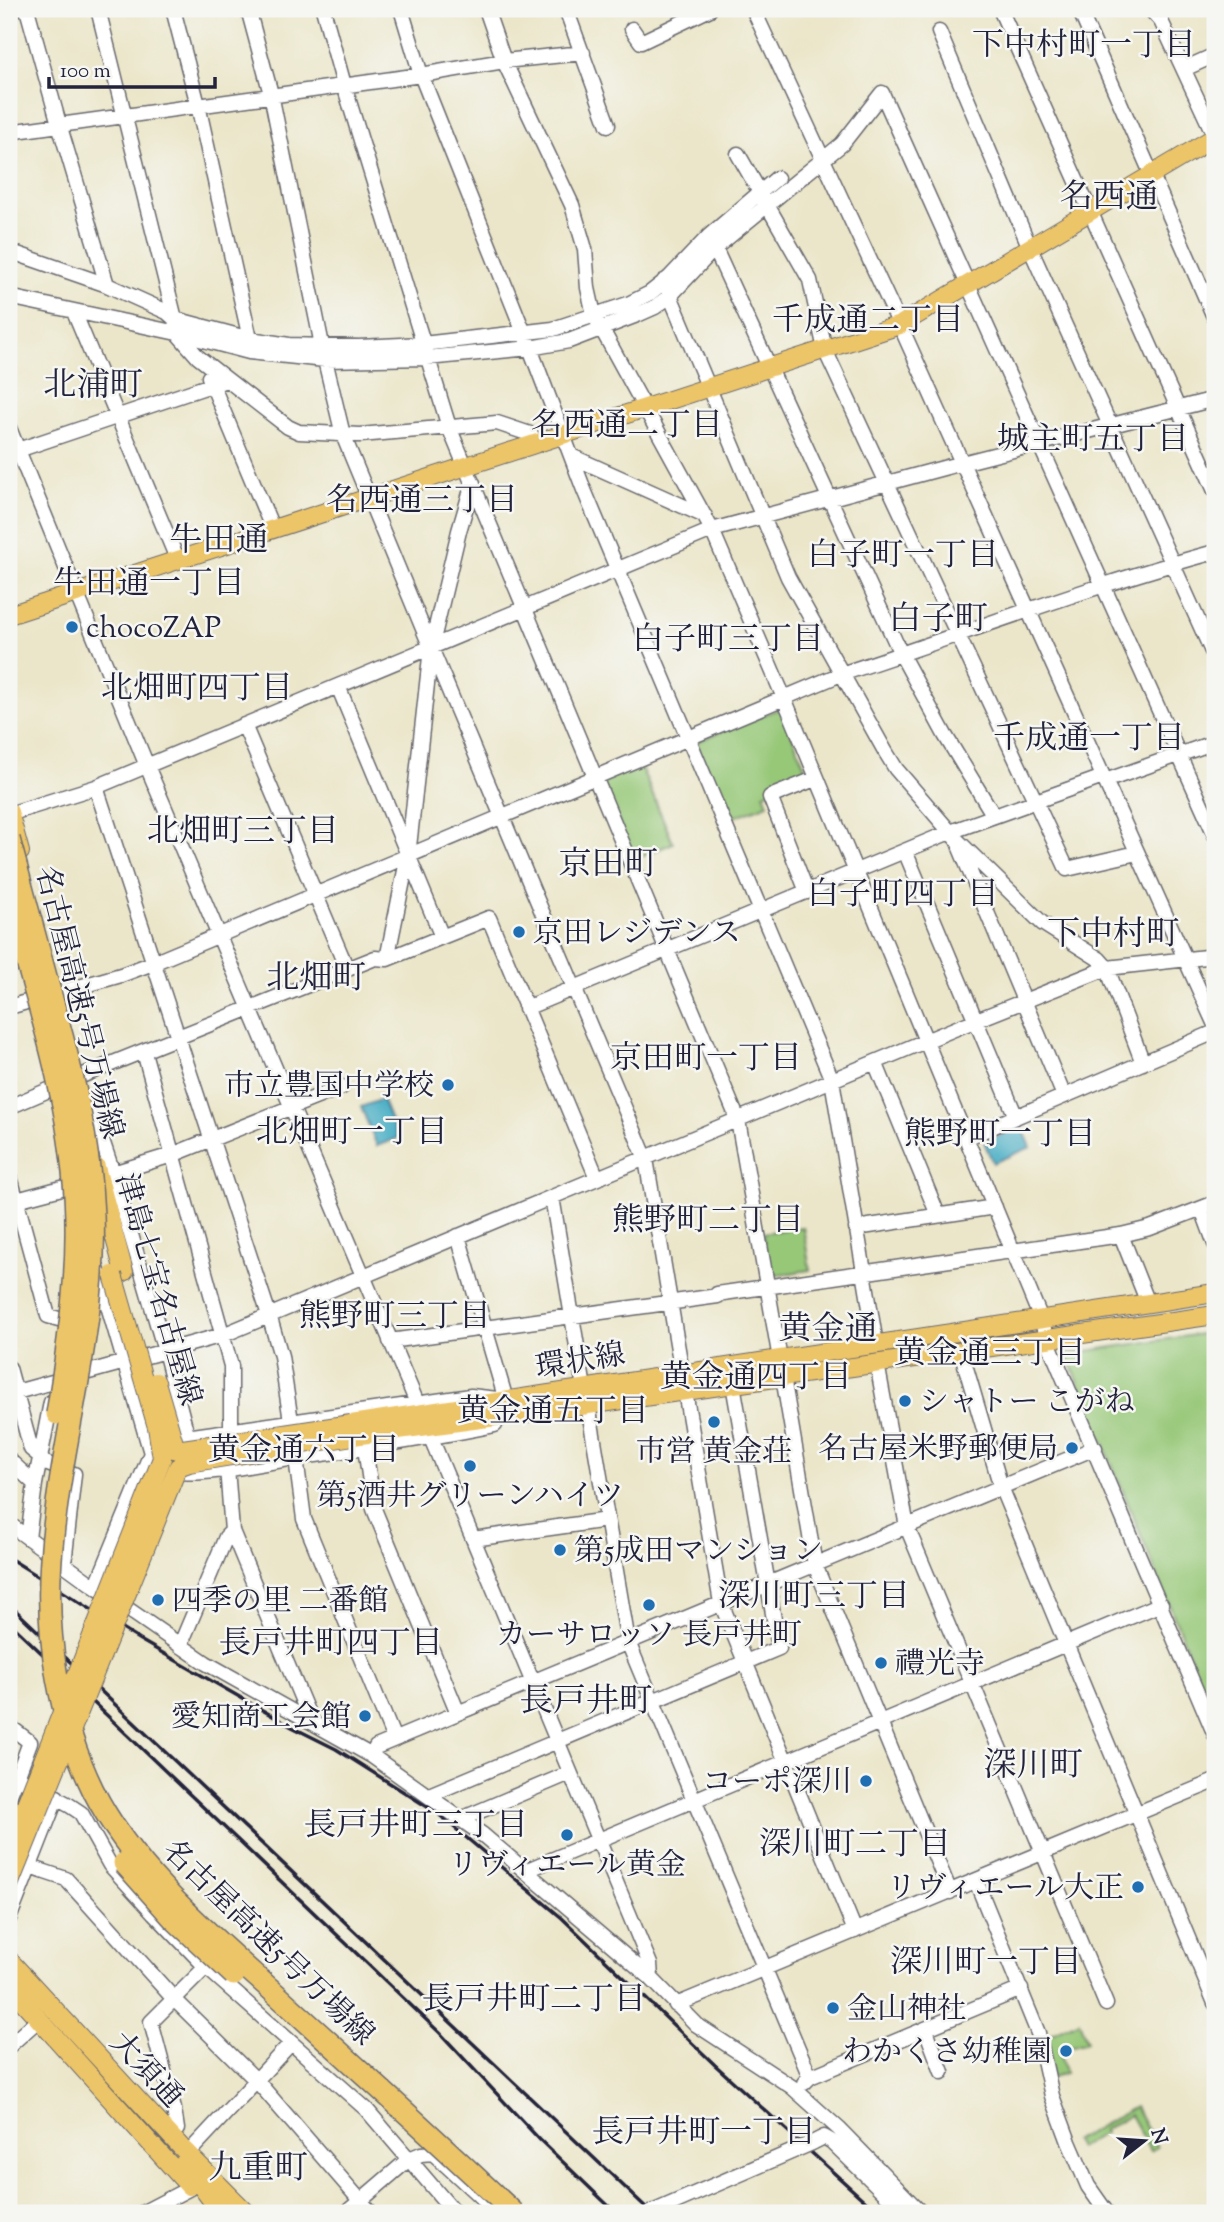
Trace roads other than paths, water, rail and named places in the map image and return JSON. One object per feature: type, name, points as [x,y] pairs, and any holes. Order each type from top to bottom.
[{"type":"highway","name":"名古屋高速5号万場線","points":[[9,839],[74,1079],[90,1171],[93,1218],[88,1307],[57,1511],[50,1592],[51,1628],[57,1673],[76,1749],[94,1792],[114,1825],[181,1905],[514,2213]]},
{"type":"highway","name":"名古屋高速5号万場線","points":[[9,898],[66,1119],[74,1173],[76,1261],[71,1319],[42,1519],[36,1590],[41,1664],[58,1741],[69,1772],[97,1823],[123,1862],[156,1900],[206,1950],[495,2213]]},
{"type":"main road","points":[[9,615],[369,499],[469,475],[539,443],[900,326],[1215,137]]},
{"type":"main road","name":"津島七宝名古屋線","points":[[9,813],[81,1076],[90,1115],[87,1134],[119,1273]]},
{"type":"main road","name":"津島七宝名古屋線","points":[[9,930],[51,1089],[64,1128],[74,1139],[119,1273],[172,1460]]},
{"type":"main road","name":"環状線","points":[[172,1460],[356,1436],[510,1407],[683,1382],[780,1359],[1215,1293]]},
{"type":"main road","name":"環状線","points":[[683,1382],[733,1384],[1215,1315]]},
{"type":"main road","points":[[9,1847],[172,1460]]},
{"type":"main road","points":[[9,1885],[172,1460]]},
{"type":"main road","points":[[9,1947],[112,2055],[177,2129],[193,2168],[220,2212]]},
{"type":"main road","name":"大須通","points":[[9,1960],[193,2168]]},
{"type":"main road","name":"大須通","points":[[9,1970],[193,2168]]},
{"type":"main road","points":[[9,1986],[38,2020],[193,2168],[234,2198],[247,2213]]},
{"type":"street","points":[[27,9],[107,285]]},
{"type":"street","points":[[98,9],[176,326]]},
{"type":"street","points":[[173,9],[198,105],[250,339]]},
{"type":"street","points":[[248,9],[271,94],[324,353],[344,435],[646,1159],[721,1604],[855,1931]]},
{"type":"street","points":[[323,9],[449,427],[738,1120],[780,1359]]},
{"type":"street","points":[[401,9],[421,75],[524,332],[570,456],[832,1080],[876,1344]]},
{"type":"street","points":[[486,9],[504,61],[572,205],[584,249],[594,315],[712,530],[995,1207],[1047,1339],[1215,1735]]},
{"type":"street","points":[[566,9],[608,125]]},
{"type":"street","points":[[632,29],[641,42],[709,9]]},
{"type":"street","points":[[754,9],[1215,1025]]},
{"type":"street","points":[[1000,9],[1215,491]]},
{"type":"street","points":[[1079,9],[1215,319]]},
{"type":"street","points":[[1150,9],[1161,21],[1215,137]]},
{"type":"street","points":[[939,32],[1030,248],[1215,658]]},
{"type":"street","points":[[9,131],[421,75],[504,61],[583,53]]},
{"type":"street","points":[[1184,69],[1215,55]]},
{"type":"street","points":[[425,351],[553,329],[628,304],[650,293],[763,199],[823,160],[842,144],[882,93],[1215,835]]},
{"type":"street","points":[[738,155],[810,280],[825,350],[1068,869],[1137,853]]},
{"type":"street","points":[[763,199],[777,178]]},
{"type":"street","points":[[176,326],[249,352],[324,353],[359,347],[425,351],[530,348],[569,341],[655,307],[670,296],[712,242]]},
{"type":"street","points":[[712,242],[901,654],[945,735],[994,816]]},
{"type":"street","points":[[9,251],[107,285],[167,312],[219,382],[299,432],[344,435],[498,423],[530,435],[539,443]]},
{"type":"street","points":[[664,281],[788,577],[896,769],[954,836],[1042,923],[1099,959],[1107,968],[1143,1063]]},
{"type":"street","points":[[9,297],[74,312],[176,326],[324,353]]},
{"type":"street","points":[[74,312],[177,561]]},
{"type":"street","points":[[13,452],[219,382]]},
{"type":"street","points":[[219,382],[273,530]]},
{"type":"street","points":[[9,813],[96,787],[712,530],[962,463],[1215,400]]},
{"type":"street","points":[[9,428],[13,452],[77,595],[417,1403]]},
{"type":"street","points":[[570,456],[705,516]]},
{"type":"street","points":[[387,959],[408,856],[431,648],[459,531],[469,475]]},
{"type":"street","points":[[9,1007],[121,975],[153,963],[841,674],[1103,584],[1215,552]]},
{"type":"street","points":[[338,686],[442,937]]},
{"type":"street","points":[[244,725],[348,969]]},
{"type":"street","points":[[526,1008],[905,851],[954,836],[994,816],[1215,742]]},
{"type":"street","points":[[807,892],[769,797],[817,778]]},
{"type":"street","points":[[96,787],[269,1315],[281,1356],[291,1421]]},
{"type":"street","points":[[954,836],[1064,1096]]},
{"type":"street","points":[[905,851],[1016,1117]]},
{"type":"street","points":[[81,1076],[375,958],[387,959],[489,918],[597,1178]]},
{"type":"street","points":[[12,1394],[223,1335],[875,1062],[1107,968],[1215,956]]},
{"type":"street","points":[[966,1138],[1215,1032]]},
{"type":"street","points":[[144,1052],[231,1366],[231,1429]]},
{"type":"street","points":[[875,1062],[938,1214]]},
{"type":"street","points":[[113,1173],[172,1156],[342,1087]]},
{"type":"street","points":[[9,1107],[51,1089]]},
{"type":"street","points":[[90,1115],[99,1131],[113,1173],[189,1437]]},
{"type":"street","points":[[64,1128],[63,1143],[73,1185],[124,1363],[172,1460]]},
{"type":"street","points":[[9,1173],[13,1201],[48,1317],[66,1321]]},
{"type":"street","points":[[13,1201],[73,1185]]},
{"type":"street","points":[[28,1538],[35,1484],[66,1321],[73,1264],[73,1185]]},
{"type":"street","points":[[552,1198],[628,1642],[810,2077]]},
{"type":"street","points":[[390,1341],[572,1317],[1121,1235],[1150,1228],[1208,1206],[1215,1244]]},
{"type":"street","points":[[856,1228],[995,1207]]},
{"type":"street","points":[[1121,1235],[1148,1303]]},
{"type":"street","points":[[172,1460],[227,1468],[296,1458],[356,1436],[431,1438],[508,1422],[510,1407],[458,1236]]},
{"type":"street","points":[[961,1351],[1001,1488],[1215,2003]]},
{"type":"street","points":[[877,1363],[907,1527],[1106,2004]]},
{"type":"street","points":[[9,1368],[12,1394],[32,1449],[40,1459],[75,1475],[65,1564]]},
{"type":"street","points":[[783,1377],[815,1565],[950,1892]]},
{"type":"street","points":[[429,1796],[779,1648],[733,1384]]},
{"type":"street","points":[[129,1609],[177,1487],[169,1441],[231,1429],[471,1396],[510,1407]]},
{"type":"street","points":[[356,1436],[374,1509],[458,1713]]},
{"type":"street","points":[[96,1587],[172,1460],[189,1437]]},
{"type":"street","points":[[431,1438],[650,1964],[651,1978]]},
{"type":"street","points":[[372,1756],[376,1747],[394,1739],[1095,1448]]},
{"type":"street","points":[[296,1458],[304,1519],[394,1739]]},
{"type":"street","points":[[9,1460],[35,1484]]},
{"type":"street","points":[[227,1468],[232,1531],[311,1721]]},
{"type":"street","points":[[473,1539],[607,1520]]},
{"type":"street","points":[[9,1524],[206,1663],[372,1756],[461,1819],[651,1978],[697,2025],[795,2090],[839,2129],[921,2213]]},
{"type":"street","points":[[180,1646],[226,1537],[232,1531]]},
{"type":"street","points":[[525,1871],[1161,1604]]},
{"type":"street","points":[[9,1726],[30,1742],[13,1775],[9,1797]]},
{"type":"street","points":[[461,1819],[570,1773]]},
{"type":"street","points":[[13,1775],[57,1797],[81,1813],[110,1865],[206,1967],[415,2156],[455,2213]]},
{"type":"street","points":[[676,2005],[1215,1780]]},
{"type":"street","points":[[9,1919],[57,1797]]},
{"type":"street","points":[[30,1867],[66,1880],[174,1999],[256,2080],[371,2213]]},
{"type":"street","points":[[976,1881],[1038,2033],[1052,2096],[1069,2142],[1088,2186],[1107,2213]]},
{"type":"street","points":[[177,2129],[151,2022],[206,1967]]},
{"type":"street","points":[[795,2090],[810,2077],[1021,1989]]},
{"type":"street","points":[[9,2046],[38,2020]]},
{"type":"street","points":[[926,2030],[942,2072]]},
{"type":"street","points":[[142,2213],[193,2168],[256,2080],[291,2043]]},
{"type":"street","points":[[650,2213],[824,2137],[905,2213]]},
{"type":"street","points":[[346,2213],[415,2156],[433,2153],[495,2213]]},
{"type":"water","points":[[382,1099],[398,1138],[377,1146],[361,1107]]},
{"type":"water","points":[[1022,1126],[1031,1147],[993,1163],[984,1142]]},
{"type":"railway","points":[[9,1558],[140,1640],[292,1727],[336,1749],[437,1813],[562,1918],[715,2065],[878,2213]]},
{"type":"railway","points":[[9,1604],[652,2213]]},
{"type":"railway","points":[[9,1622],[440,2033],[540,2140],[616,2213]]},
{"type":"place","name":"chocoZAP","points":[[72,627]]},
{"type":"place","name":"京田レジデンス","points":[[519,932]]},
{"type":"place","name":"市立豊国中学校","points":[[448,1085]]},
{"type":"place","name":"シャトー こがね","points":[[905,1401]]},
{"type":"place","name":"市営 黄金荘","points":[[714,1422]]},
{"type":"place","name":"名古屋米野郵便局","points":[[1072,1448]]},
{"type":"place","name":"第5酒井グリーンハイツ","points":[[470,1466]]},
{"type":"place","name":"第5成田マンション","points":[[560,1550]]},
{"type":"place","name":"四季の里 二番館","points":[[158,1600]]},
{"type":"place","name":"カーサロッソ 長戸井町","points":[[649,1605]]},
{"type":"place","name":"禮光寺","points":[[881,1663]]},
{"type":"place","name":"愛知商工会館","points":[[365,1716]]},
{"type":"place","name":"コーポ深川","points":[[866,1781]]},
{"type":"place","name":"リヴィエール黄金","points":[[567,1835]]},
{"type":"place","name":"リヴィエール大正","points":[[1138,1887]]},
{"type":"place","name":"金山神社","points":[[833,2008]]},
{"type":"place","name":"わかくさ幼稚園","points":[[1066,2051]]},
{"type":"district","name":"下中村町一丁目","points":[[1084,44]]},
{"type":"district","name":"名西通","points":[[1109,195]]},
{"type":"district","name":"千成通二丁目","points":[[868,319]]},
{"type":"district","name":"北浦町","points":[[93,383]]},
{"type":"district","name":"名西通二丁目","points":[[627,424]]},
{"type":"district","name":"城主町五丁目","points":[[1093,438]]},
{"type":"district","name":"名西通三丁目","points":[[422,499]]},
{"type":"district","name":"牛田通","points":[[219,538]]},
{"type":"district","name":"白子町一丁目","points":[[903,554]]},
{"type":"district","name":"牛田通一丁目","points":[[149,582]]},
{"type":"district","name":"白子町","points":[[938,617]]},
{"type":"district","name":"白子町三丁目","points":[[728,638]]},
{"type":"district","name":"北畑町四丁目","points":[[197,687]]},
{"type":"district","name":"千成通一丁目","points":[[1089,737]]},
{"type":"district","name":"北畑町三丁目","points":[[243,830]]},
{"type":"district","name":"京田町","points":[[608,862]]},
{"type":"district","name":"白子町四丁目","points":[[903,893]]},
{"type":"district","name":"下中村町","points":[[1113,932]]},
{"type":"district","name":"北畑町","points":[[316,976]]},
{"type":"district","name":"京田町一丁目","points":[[706,1057]]},
{"type":"district","name":"北畑町一丁目","points":[[352,1131]]},
{"type":"district","name":"熊野町一丁目","points":[[1000,1133]]},
{"type":"district","name":"熊野町二丁目","points":[[708,1219]]},
{"type":"district","name":"熊野町三丁目","points":[[395,1315]]},
{"type":"district","name":"黄金通","points":[[828,1327]]},
{"type":"district","name":"黄金通三丁目","points":[[990,1352]]},
{"type":"district","name":"黄金通四丁目","points":[[756,1376]]},
{"type":"district","name":"黄金通五丁目","points":[[553,1410]]},
{"type":"district","name":"黄金通六丁目","points":[[304,1449]]},
{"type":"district","name":"深川町三丁目","points":[[814,1595]]},
{"type":"district","name":"長戸井町四丁目","points":[[331,1642]]},
{"type":"district","name":"長戸井町","points":[[586,1699]]},
{"type":"district","name":"深川町","points":[[1033,1763]]},
{"type":"district","name":"長戸井町三丁目","points":[[416,1824]]},
{"type":"district","name":"深川町二丁目","points":[[855,1843]]},
{"type":"district","name":"深川町一丁目","points":[[986,1961]]},
{"type":"district","name":"長戸井町二丁目","points":[[534,1998]]},
{"type":"district","name":"長戸井町一丁目","points":[[704,2131]]},
{"type":"district","name":"九重町","points":[[258,2166]]}]
